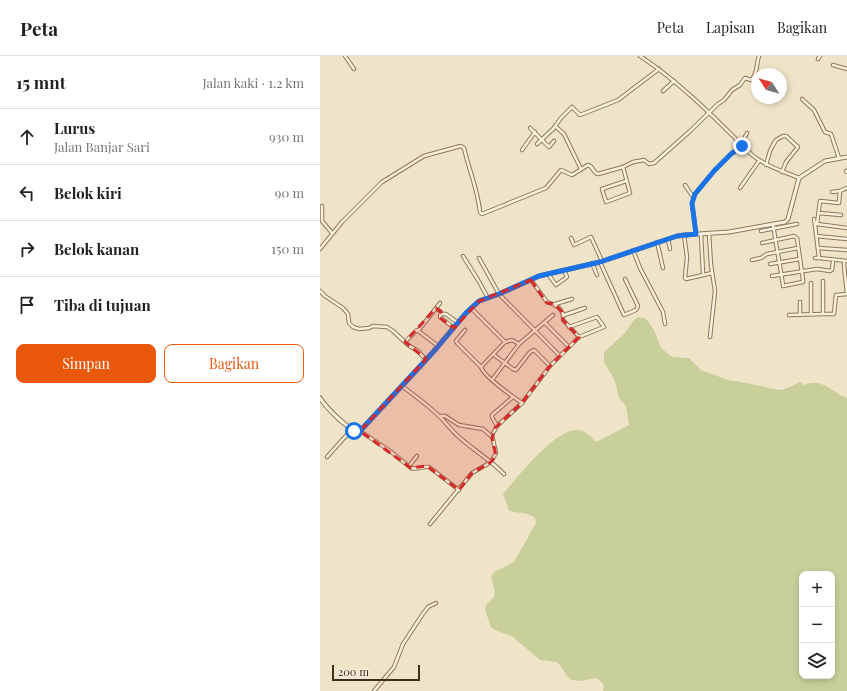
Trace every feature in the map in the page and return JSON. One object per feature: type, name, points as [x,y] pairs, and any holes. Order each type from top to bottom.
[{"type":"street","points":[[345,56],[354,69]]},
{"type":"street","points":[[640,56],[674,81],[760,161],[782,172],[800,178]]},
{"type":"street","points":[[320,249],[321,245],[332,233],[382,182],[424,156],[457,147],[461,146],[464,148],[469,171],[479,198],[480,212],[482,214],[546,188],[561,170],[572,175],[588,165],[591,166],[598,174],[623,167],[633,162],[644,160],[650,164],[654,163],[724,100],[732,90],[740,85],[745,78],[750,80],[752,79],[755,74],[759,56]]},
{"type":"street","points":[[833,65],[846,69],[847,65]]},
{"type":"street","points":[[537,144],[572,107],[580,115],[618,100],[659,69]]},
{"type":"street","points":[[663,91],[674,81]]},
{"type":"street","points":[[802,99],[814,110],[825,132],[831,134],[839,158]]},
{"type":"street","points":[[555,126],[564,134],[581,169]]},
{"type":"street","points":[[530,128],[551,149]]},
{"type":"street","points":[[522,150],[535,132]]},
{"type":"street","points":[[696,234],[692,203],[693,197],[714,171],[742,145],[747,133]]},
{"type":"street","points":[[766,165],[770,151],[776,140],[786,136],[796,144],[798,149],[790,157],[782,172]]},
{"type":"street","points":[[549,147],[554,141]]},
{"type":"street","points":[[761,231],[785,222],[788,219],[800,178],[825,162],[847,157]]},
{"type":"street","points":[[740,188],[760,161]]},
{"type":"street","points":[[623,167],[630,193],[606,202],[602,190],[626,180]]},
{"type":"street","points":[[685,185],[693,197]]},
{"type":"street","points":[[832,192],[847,188]]},
{"type":"street","points":[[819,258],[816,225],[820,201],[839,203],[840,191]]},
{"type":"street","points":[[322,206],[322,222],[332,233]]},
{"type":"street","points":[[819,213],[841,215]]},
{"type":"street","points":[[814,219],[816,225]]},
{"type":"street","points":[[360,431],[479,301],[548,274],[601,261],[684,234],[729,232],[796,224]]},
{"type":"street","points":[[816,225],[847,228]]},
{"type":"street","points":[[762,243],[776,240],[796,237],[802,271],[802,282],[783,285],[779,263],[778,252],[776,240],[774,226]]},
{"type":"street","points":[[709,233],[715,292],[710,337]]},
{"type":"street","points":[[684,234],[687,257],[685,278],[712,273]]},
{"type":"street","points":[[701,234],[703,273]]},
{"type":"street","points":[[816,236],[847,239],[847,235]]},
{"type":"street","points":[[571,238],[574,245],[591,237],[624,315],[636,310],[638,306],[624,279]]},
{"type":"street","points":[[668,239],[670,249]]},
{"type":"street","points":[[657,242],[663,268]]},
{"type":"street","points":[[752,260],[761,258],[767,254],[798,248]]},
{"type":"street","points":[[818,248],[847,250]]},
{"type":"street","points":[[633,250],[640,268],[663,312],[665,324]]},
{"type":"street","points":[[463,256],[488,298]]},
{"type":"street","points":[[479,258],[499,294],[559,356]]},
{"type":"street","points":[[789,315],[834,314],[836,295],[847,294],[846,277],[844,274],[846,261],[815,258]]},
{"type":"street","points":[[770,264],[800,259]]},
{"type":"street","points":[[772,276],[821,269],[831,271],[833,262]]},
{"type":"street","points":[[592,263],[597,275]]},
{"type":"street","points":[[548,274],[556,285],[567,278],[564,270]]},
{"type":"street","points":[[531,280],[547,302],[554,304],[572,299]]},
{"type":"street","points":[[823,281],[823,314]]},
{"type":"street","points":[[811,283],[811,314]]},
{"type":"street","points":[[320,291],[343,308],[348,314],[349,323],[353,327],[364,329],[373,326],[384,327],[393,331],[418,351],[426,360]]},
{"type":"street","points":[[800,302],[800,315]]},
{"type":"street","points":[[405,342],[417,330],[418,331],[440,303]]},
{"type":"street","points":[[554,304],[564,315],[563,320],[579,337]]},
{"type":"street","points":[[436,308],[441,312],[440,317],[454,328]]},
{"type":"street","points":[[471,308],[505,342]]},
{"type":"street","points":[[564,315],[585,308]]},
{"type":"street","points":[[441,314],[446,314],[458,323]]},
{"type":"street","points":[[492,380],[519,344],[535,332],[553,315]]},
{"type":"street","points":[[492,438],[495,428],[522,403],[559,356],[579,337],[604,327],[597,317],[569,327]]},
{"type":"street","points":[[545,323],[569,347]]},
{"type":"street","points":[[465,330],[456,342],[481,367],[483,372],[522,403]]},
{"type":"street","points":[[418,331],[438,347]]},
{"type":"street","points":[[481,367],[505,342],[511,340],[519,344]]},
{"type":"street","points":[[494,355],[513,369],[518,370],[532,350],[550,366]]},
{"type":"street","points":[[402,386],[415,394],[440,416],[457,436],[498,466],[504,474]]},
{"type":"street","points":[[497,426],[492,415],[513,397]]},
{"type":"street","points":[[320,398],[333,413],[356,432],[360,431],[415,469],[426,466],[429,467],[459,490]]},
{"type":"street","points":[[430,524],[472,473],[491,462],[496,452],[492,438],[483,429],[459,425],[445,416],[440,416]]},
{"type":"street","points":[[327,457],[352,429]]},
{"type":"street","points":[[409,466],[417,456]]},
{"type":"street","points":[[374,691],[394,667],[403,644],[422,615],[428,608],[436,603]]},
{"type":"highlighted area","points":[[531,280],[547,303],[555,304],[562,312],[563,320],[579,337],[550,366],[522,403],[495,428],[492,438],[496,455],[491,462],[472,473],[459,490],[427,466],[411,468],[360,431],[426,359],[405,342],[436,308],[441,312],[439,317],[454,328],[479,301]]},
{"type":"green space","points":[[638,317],[644,318],[648,321],[655,332],[661,348],[672,357],[689,358],[701,370],[731,381],[779,390],[785,389],[800,382],[804,385],[816,383],[826,386],[847,398],[847,691],[603,691],[604,685],[597,678],[581,681],[571,680],[556,662],[540,660],[513,637],[491,627],[485,610],[486,605],[494,597],[495,592],[491,577],[494,572],[514,562],[536,523],[535,518],[531,516],[509,510],[503,494],[527,466],[559,436],[570,431],[579,430],[586,433],[596,442],[629,425],[626,406],[619,398],[615,381],[604,362],[604,352],[624,334],[634,320]]},
{"type":"route","points":[[354,431],[360,431],[436,349],[466,313],[479,301],[499,294],[539,276],[600,262],[684,234],[696,234],[692,203],[693,197],[714,171],[731,154],[742,146]]}]
